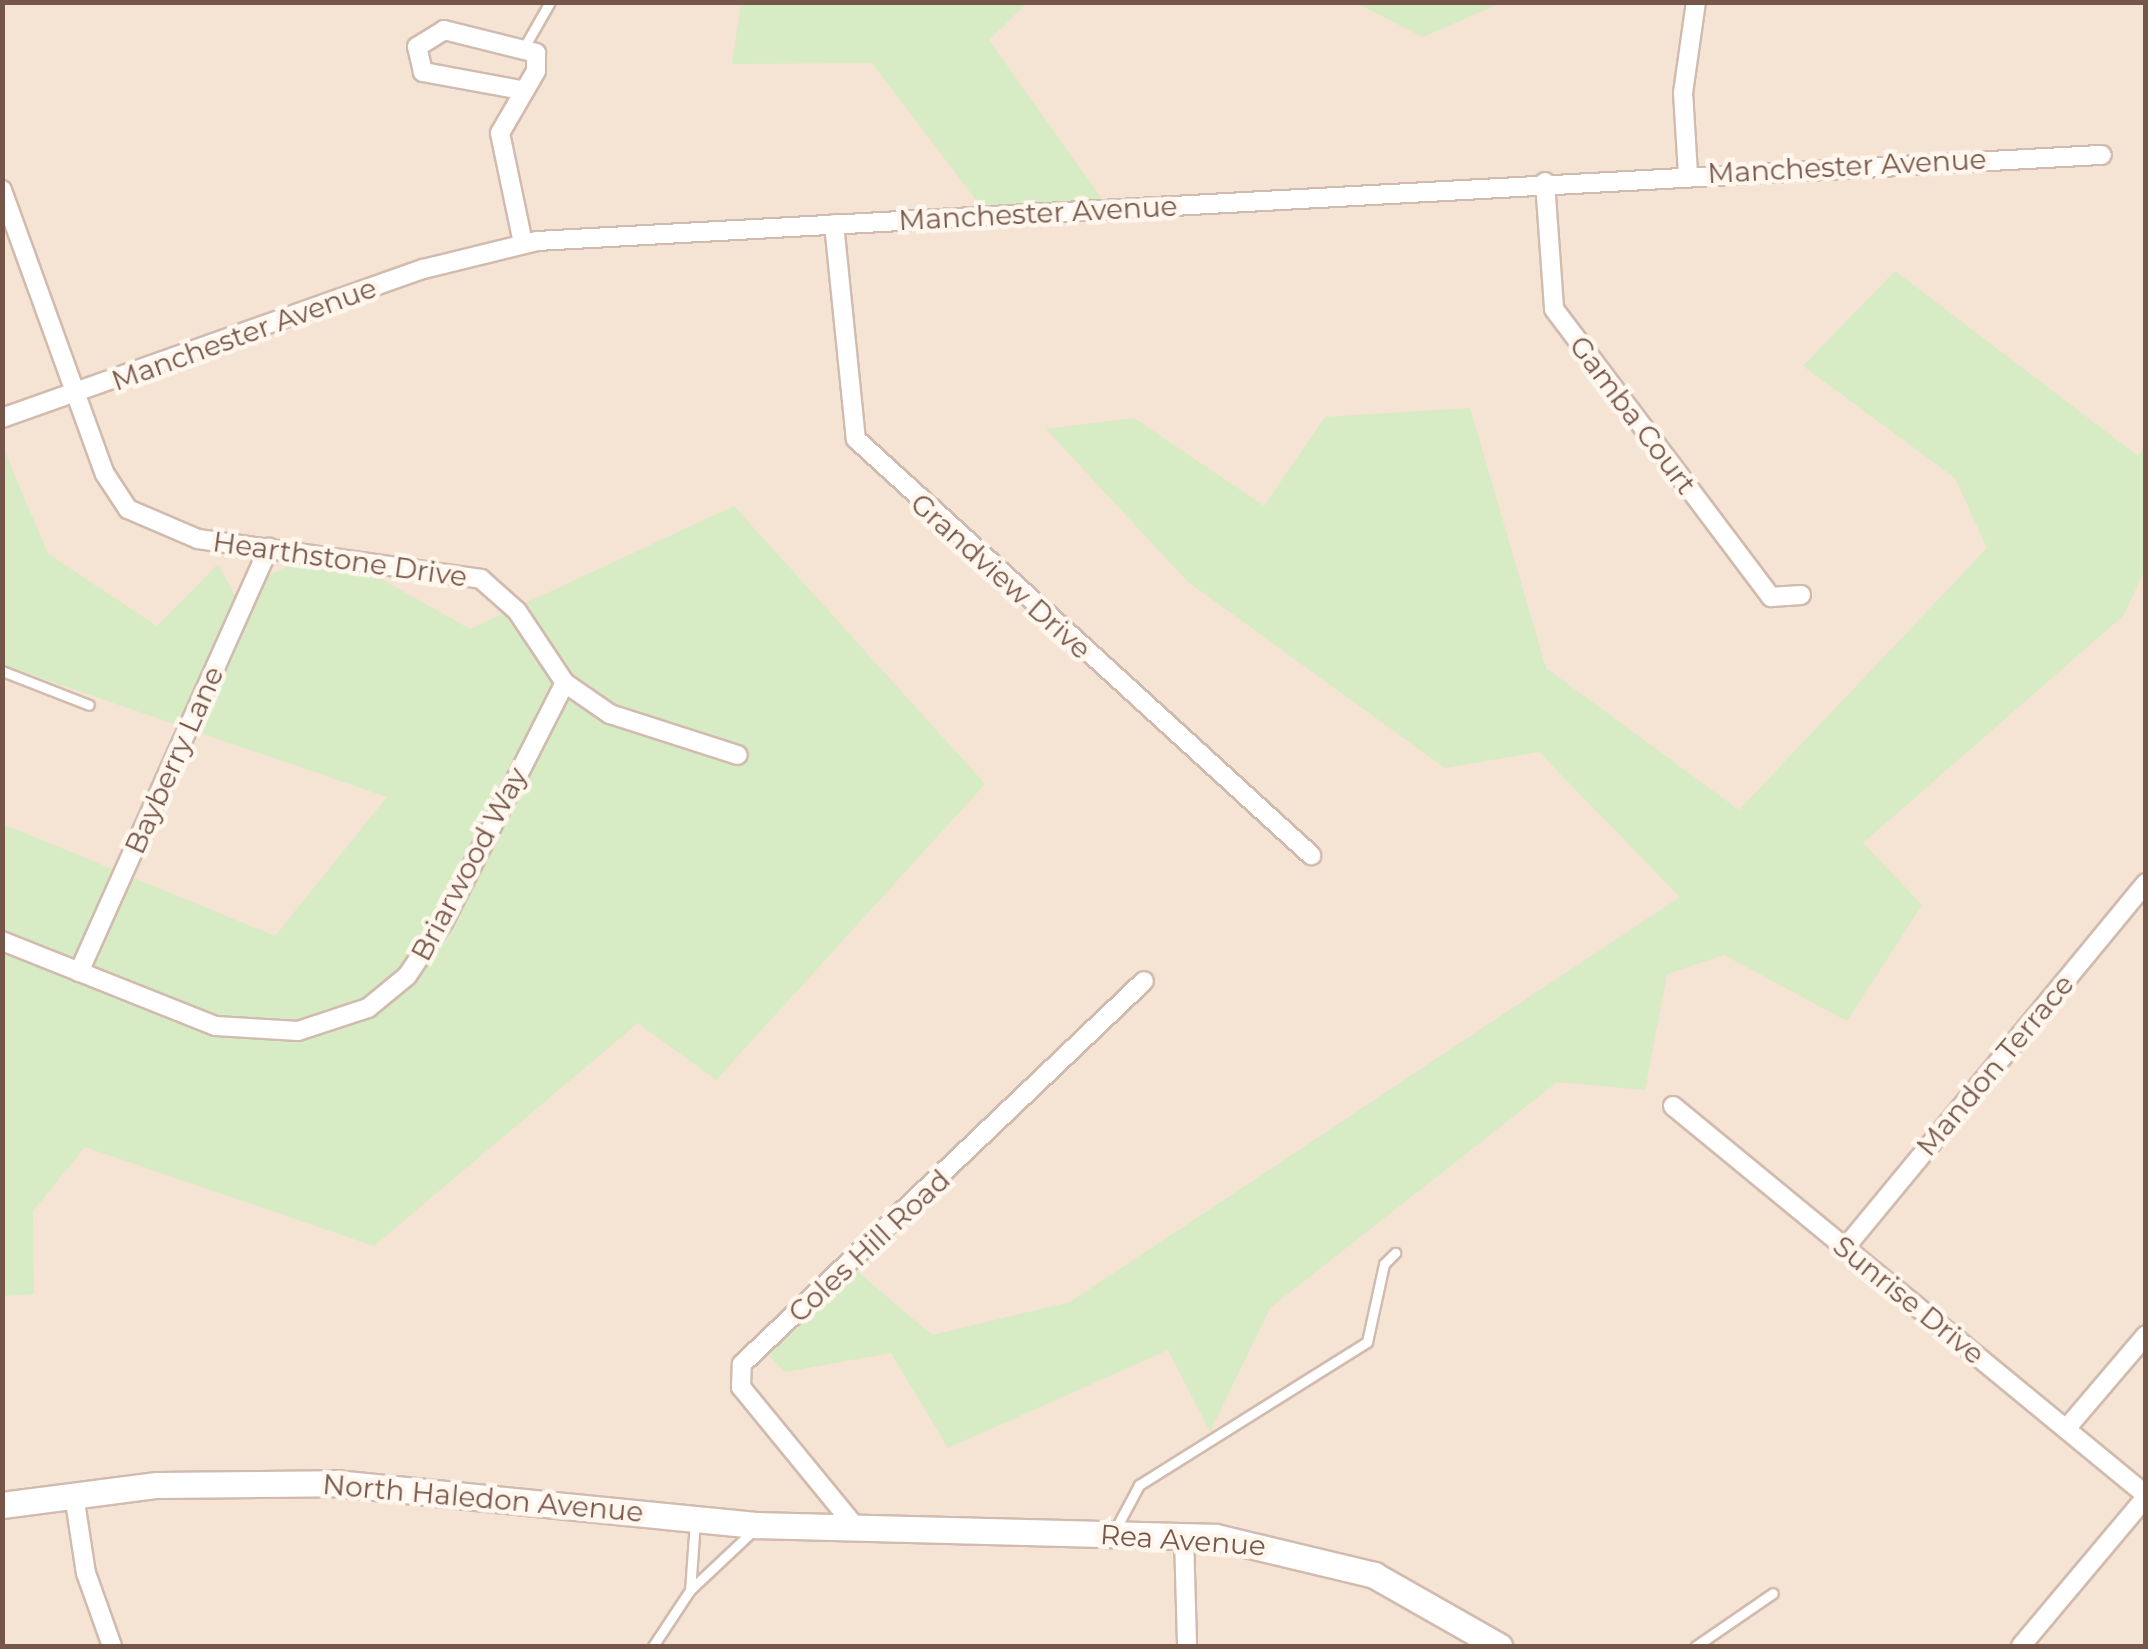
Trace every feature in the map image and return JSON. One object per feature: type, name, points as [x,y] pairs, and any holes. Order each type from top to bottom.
[{"type":"street","points":[[1688,174],[1683,93],[1696,2]]},
{"type":"street","points":[[521,90],[423,72],[414,57],[424,38],[444,30],[526,44],[538,60],[500,132],[522,243]]},
{"type":"street","name":"Manchester Avenue","points":[[2,418],[522,243],[1688,174],[2102,156]]},
{"type":"street","name":"Gamba Court","points":[[1546,182],[1554,309],[1770,598],[1801,595]]},
{"type":"street","name":"Hearthstone Drive","points":[[2,190],[76,394],[128,509],[198,539],[482,578],[518,611],[566,683],[610,714],[738,755]]},
{"type":"street","name":"Grandview Drive","points":[[834,224],[856,439],[1311,855]]},
{"type":"street","name":"Bayberry Lane","points":[[78,972],[270,548]]},
{"type":"street","name":"Briarwood Way","points":[[2,941],[216,1026],[268,1034],[368,1008],[436,935],[566,683]]},
{"type":"street","name":"Mandon Terrace","points":[[1845,1248],[2146,884]]},
{"type":"street","name":"Coles Hill Road","points":[[858,1530],[741,1386],[742,1364],[1144,981]]},
{"type":"street","name":"Sunrise Drive","points":[[1672,1106],[2146,1496]]},
{"type":"street","points":[[2066,1430],[2146,1335]]},
{"type":"street","name":"North Haledon Avenue","points":[[2,1505],[74,1496],[335,1483],[758,1525],[964,1533]]},
{"type":"street","points":[[74,1496],[94,1605],[112,1646]]},
{"type":"street","points":[[2021,1646],[2146,1496]]},
{"type":"street","name":"Rea Avenue","points":[[964,1533],[1184,1536],[1336,1561],[1448,1611],[1500,1646]]},
{"type":"street","points":[[1184,1536],[1187,1646]]},
{"type":"lane","points":[[526,44],[550,2]]},
{"type":"lane","points":[[2,671],[89,705]]},
{"type":"lane","points":[[1115,1533],[1118,1512],[1139,1485],[1362,1346],[1384,1264],[1395,1254]]},
{"type":"lane","points":[[690,1590],[694,1518]]},
{"type":"lane","points":[[653,1646],[690,1590],[758,1525]]},
{"type":"lane","points":[[1696,1646],[1773,1594]]},
{"type":"shaded area","points":[[3,3],[2145,3],[2145,1646],[3,1646]]},
{"type":"green space","points":[[741,3],[1027,3],[989,40],[1109,209],[989,217],[872,63],[732,64]]},
{"type":"green space","points":[[1356,3],[1501,3],[1423,37]]},
{"type":"green space","points":[[1895,271],[2138,456],[2145,448],[2145,569],[2124,615],[1863,843],[1922,905],[1847,1021],[1724,955],[1667,974],[1645,1090],[1557,1082],[1270,1308],[1210,1432],[1168,1350],[948,1448],[891,1353],[785,1372],[759,1346],[851,1266],[932,1335],[1070,1302],[1680,897],[1539,752],[1445,768],[1188,582],[1046,429],[1134,418],[1264,506],[1325,417],[1470,408],[1546,668],[1739,810],[1987,548],[1955,478],[1803,366]]},
{"type":"green space","points":[[2,445],[48,554],[157,626],[218,564],[234,594],[324,547],[470,629],[734,506],[985,784],[716,1080],[638,1023],[374,1246],[85,1147],[33,1211],[34,1294],[3,1296],[3,824],[275,936],[387,797],[3,665]]}]
